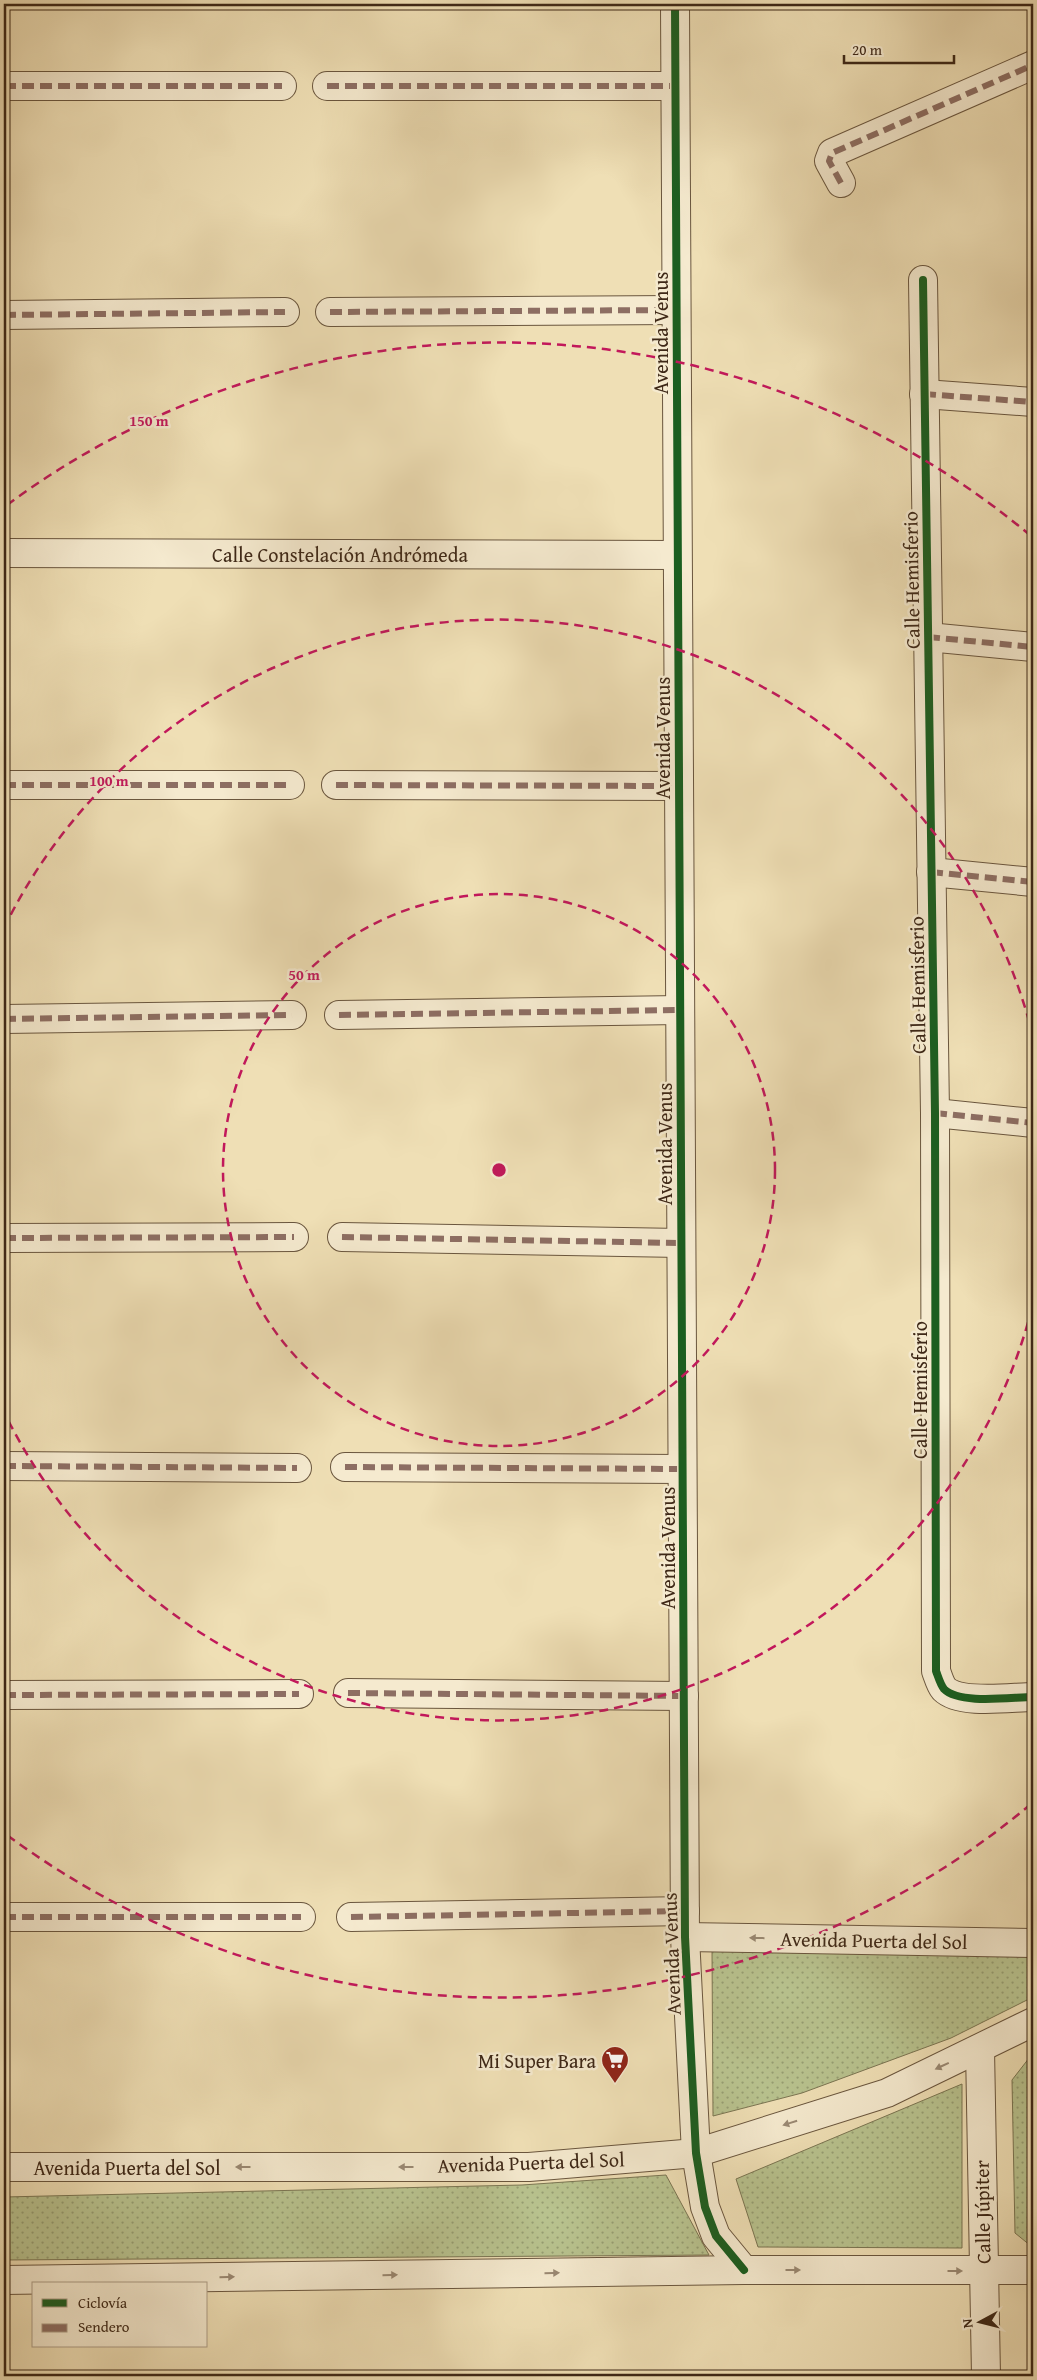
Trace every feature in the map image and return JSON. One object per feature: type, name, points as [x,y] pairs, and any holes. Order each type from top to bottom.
[{"type":"street","name":"Avenida Venus","points":[[674,4],[684,1937],[696,2153],[710,2223],[723,2246],[744,2270]]},
{"type":"street","points":[[841,183],[829,161],[832,154],[1033,65]]},
{"type":"street","points":[[4,86],[282,86]]},
{"type":"street","points":[[327,86],[675,86]]},
{"type":"street","name":"Calle Hemisferio","points":[[923,280],[935,1113],[936,1671],[944,1688],[956,1696],[970,1698],[1033,1697]]},
{"type":"street","points":[[330,312],[676,310]]},
{"type":"street","points":[[4,315],[284,312]]},
{"type":"street","points":[[924,394],[1033,402]]},
{"type":"street","name":"Calle Constelación Andrómeda","points":[[4,553],[677,555]]},
{"type":"street","points":[[928,637],[1033,647]]},
{"type":"street","points":[[4,785],[290,785]]},
{"type":"street","points":[[336,785],[678,786]]},
{"type":"street","points":[[931,872],[1033,882]]},
{"type":"street","points":[[339,1014],[680,1010]]},
{"type":"street","points":[[4,1019],[292,1015]]},
{"type":"street","points":[[935,1113],[1033,1122]]},
{"type":"street","points":[[4,1238],[294,1237]]},
{"type":"street","points":[[342,1237],[681,1243]]},
{"type":"street","points":[[4,1466],[297,1468]]},
{"type":"street","points":[[345,1467],[682,1469]]},
{"type":"street","points":[[4,1695],[299,1694]]},
{"type":"street","points":[[348,1694],[684,1696]]},
{"type":"street","points":[[351,1917],[685,1910]]},
{"type":"street","points":[[4,1918],[301,1917]]},
{"type":"street","name":"Avenida Puerta del Sol","points":[[684,1937],[1033,1943]]},
{"type":"street","name":"Avenida Puerta del Sol","points":[[4,2167],[529,2166],[696,2153],[887,2092],[1033,2022]]},
{"type":"street","name":"Calle Júpiter","points":[[980,2049],[982,2271],[986,2376]]},
{"type":"street","points":[[4,2280],[744,2270],[1033,2270]]},
{"type":"green space","points":[[712,1950],[1033,1955],[1033,1997],[951,2038],[802,2093],[713,2116]]},
{"type":"green space","points":[[1033,2053],[1033,2246],[1031,2246],[1015,2233],[1012,2080]]},
{"type":"green space","points":[[962,2084],[962,2248],[758,2247],[736,2179]]},
{"type":"green space","points":[[666,2175],[709,2255],[4,2260],[4,2197],[522,2185]]},
{"type":"marked path","points":[[841,183],[829,161],[832,153],[1033,65]]},
{"type":"marked path","points":[[4,86],[282,86]]},
{"type":"marked path","points":[[327,86],[675,86]]},
{"type":"marked path","points":[[330,312],[676,310]]},
{"type":"marked path","points":[[4,315],[285,312]]},
{"type":"marked path","points":[[924,394],[1033,402]]},
{"type":"marked path","points":[[928,637],[1033,647]]},
{"type":"marked path","points":[[4,785],[290,785]]},
{"type":"marked path","points":[[336,785],[678,786]]},
{"type":"marked path","points":[[931,872],[1033,882]]},
{"type":"marked path","points":[[339,1015],[680,1010]]},
{"type":"marked path","points":[[4,1019],[292,1015]]},
{"type":"marked path","points":[[935,1113],[1033,1123]]},
{"type":"marked path","points":[[4,1238],[294,1237]]},
{"type":"marked path","points":[[342,1237],[681,1243]]},
{"type":"marked path","points":[[4,1466],[297,1468]]},
{"type":"marked path","points":[[345,1467],[682,1469]]},
{"type":"marked path","points":[[348,1693],[684,1696]]},
{"type":"marked path","points":[[4,1695],[299,1694]]},
{"type":"marked path","points":[[351,1917],[685,1911]]},
{"type":"marked path","points":[[4,1917],[301,1917]]},
{"type":"cycle path","points":[[675,4],[685,1937],[696,2153],[705,2207],[716,2236],[744,2270]]},
{"type":"cycle path","points":[[923,280],[935,1113],[936,1671],[944,1689],[962,1697],[974,1699],[1033,1697]]},
{"type":"place","name":"Mi Super Bara","points":[[615,2084]]}]
